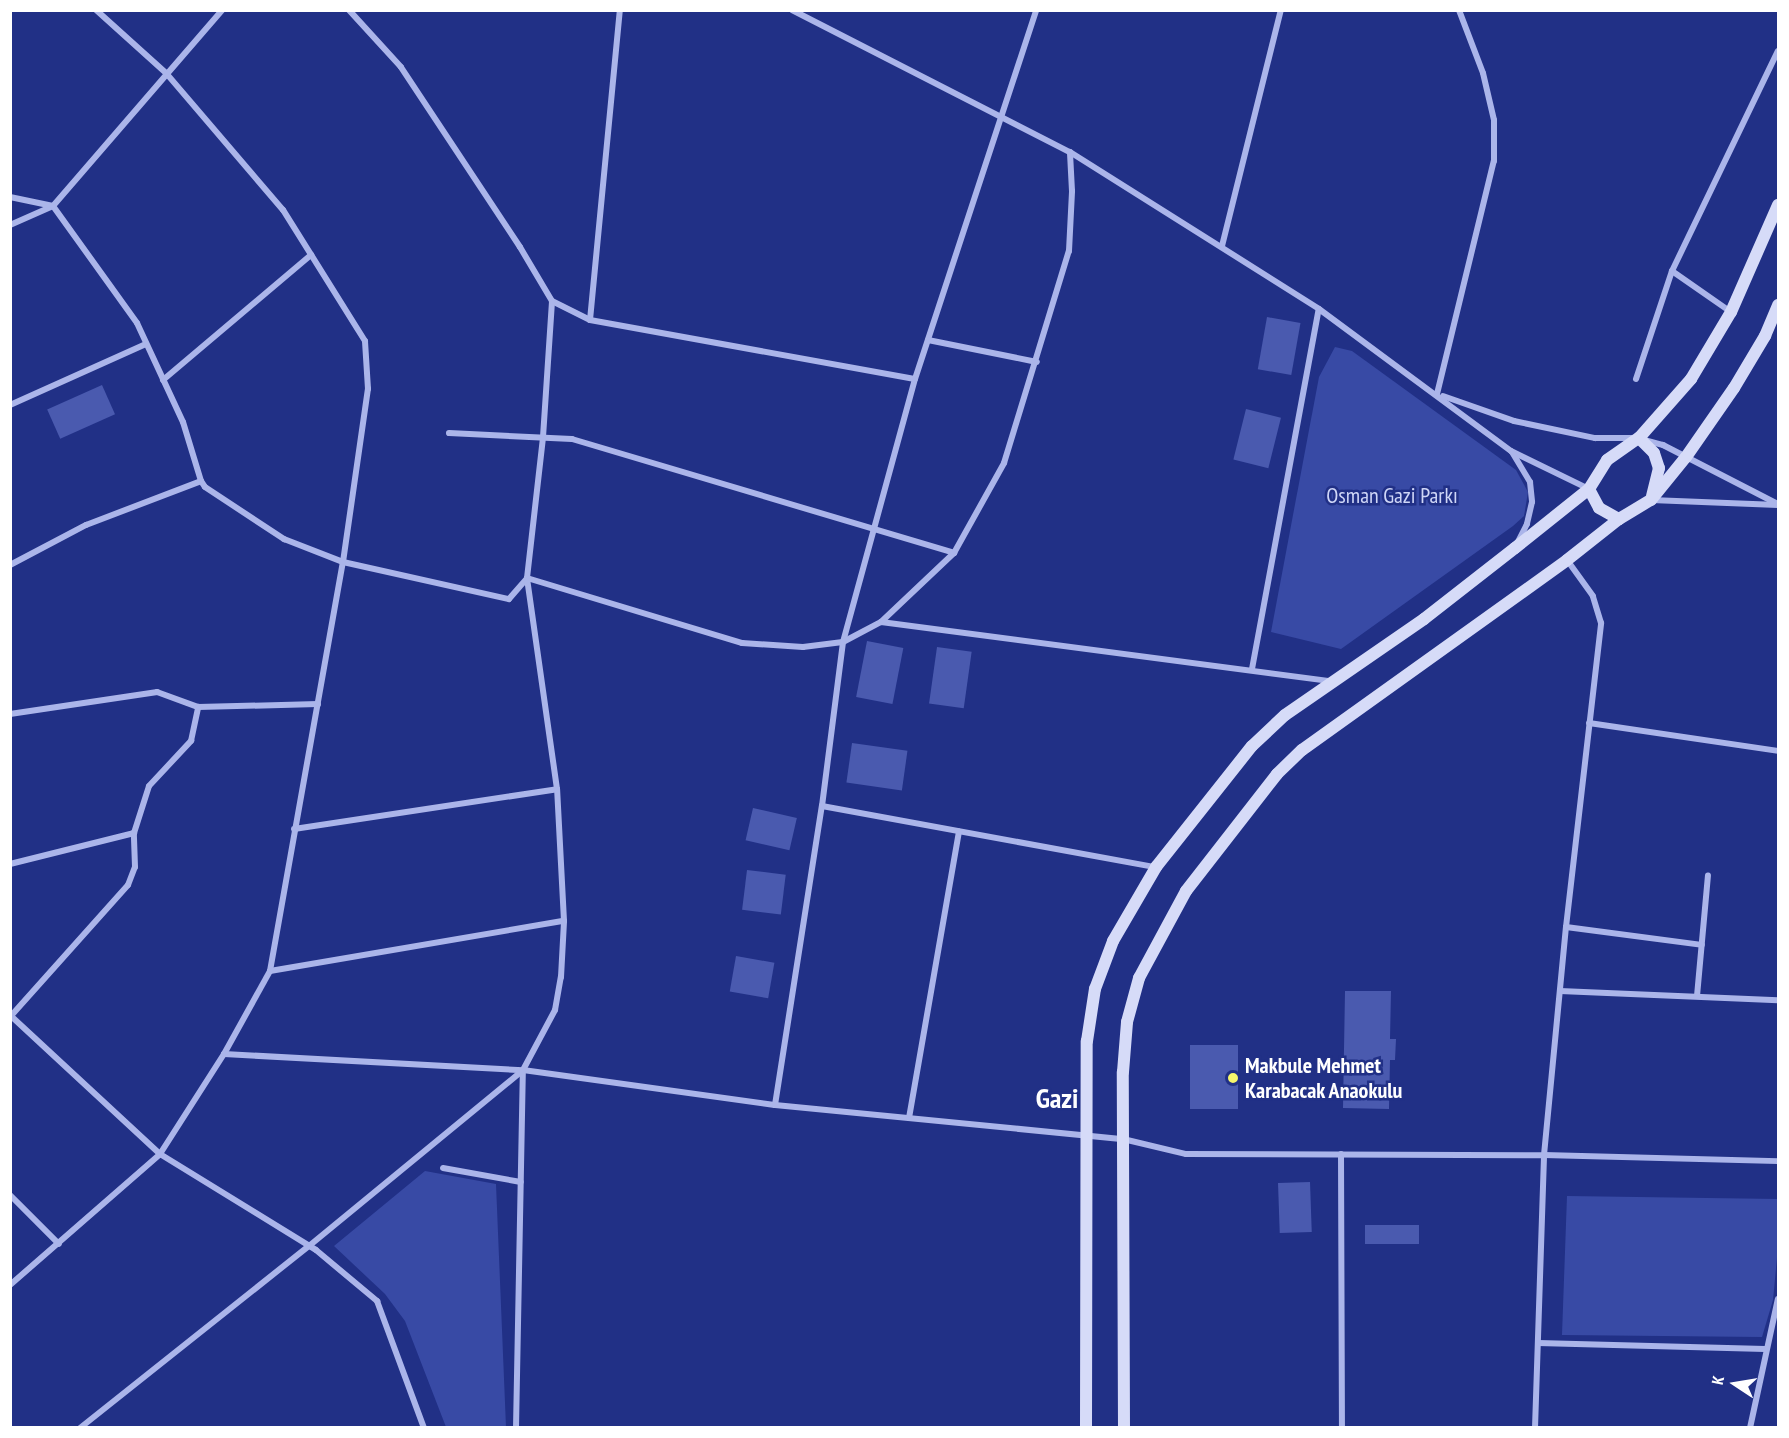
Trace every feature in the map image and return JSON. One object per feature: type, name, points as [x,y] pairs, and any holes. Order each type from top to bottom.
[{"type":"main road","points":[[1086,1428],[1087,1041],[1095,989],[1113,941],[1156,867],[1252,746],[1285,715],[1424,619],[1515,548],[1588,489],[1607,460],[1639,438],[1691,379],[1731,312],[1779,206]]},
{"type":"main road","points":[[1124,1428],[1123,1072],[1127,1023],[1139,978],[1186,891],[1277,774],[1302,750],[1568,560],[1619,519],[1651,500],[1686,457],[1734,388],[1765,336],[1779,305]]},
{"type":"main road","points":[[1639,438],[1654,453],[1659,468],[1651,500]]},
{"type":"main road","points":[[1588,489],[1599,508],[1619,519]]},
{"type":"street","points":[[10,1285],[160,1154],[224,1054],[270,971],[343,562],[368,388],[365,341],[283,210],[166,73],[96,10]]},
{"type":"street","points":[[10,225],[53,206],[222,10]]},
{"type":"street","points":[[349,10],[401,67],[520,247],[552,301],[590,320],[915,379]]},
{"type":"street","points":[[590,320],[620,10]]},
{"type":"street","points":[[792,10],[1070,152],[1319,309],[1437,394],[1511,451],[1588,489]]},
{"type":"street","points":[[775,1104],[822,806],[843,642],[915,379],[1036,10]]},
{"type":"street","points":[[1222,246],[1281,10]]},
{"type":"street","points":[[1437,394],[1494,160],[1494,120],[1483,74],[1459,10]]},
{"type":"street","points":[[1636,379],[1672,271],[1779,51]]},
{"type":"street","points":[[527,578],[742,643],[803,647],[843,642],[881,622],[954,553],[1004,463],[1037,362],[1069,250],[1072,191],[1070,152]]},
{"type":"street","points":[[10,197],[53,206],[137,323],[183,422],[201,481],[206,487],[284,539],[343,562],[509,599],[527,578]]},
{"type":"street","points":[[163,380],[311,255]]},
{"type":"street","points":[[1672,271],[1731,312]]},
{"type":"street","points":[[80,1428],[309,1246],[523,1070],[555,1010],[561,977],[564,921],[557,789],[527,578],[543,437],[552,301]]},
{"type":"street","points":[[1252,669],[1319,309]]},
{"type":"street","points":[[928,340],[1037,362]]},
{"type":"street","points":[[10,405],[146,344]]},
{"type":"street","points":[[1437,394],[1514,421],[1594,438],[1639,438],[1663,445],[1779,505]]},
{"type":"street","points":[[449,433],[572,439],[954,553]]},
{"type":"street","points":[[1511,451],[1530,482],[1532,502],[1527,524],[1515,548]]},
{"type":"street","points":[[10,565],[87,525],[201,481]]},
{"type":"street","points":[[1651,500],[1779,505]]},
{"type":"street","points":[[1535,1428],[1544,1155],[1566,927],[1601,623],[1593,596],[1568,560]]},
{"type":"street","points":[[881,622],[1252,669],[1334,682]]},
{"type":"street","points":[[10,714],[157,692],[198,707],[318,704]]},
{"type":"street","points":[[198,707],[191,741],[149,786],[134,834],[135,867],[128,885],[11,1017],[160,1154],[309,1246],[377,1301],[424,1428]]},
{"type":"street","points":[[1589,723],[1779,751]]},
{"type":"street","points":[[294,829],[557,789]]},
{"type":"street","points":[[822,806],[1156,867]]},
{"type":"street","points":[[909,1118],[959,831]]},
{"type":"street","points":[[10,864],[134,834]]},
{"type":"street","points":[[1697,996],[1708,875]]},
{"type":"street","points":[[270,971],[564,921]]},
{"type":"street","points":[[1566,927],[1702,945]]},
{"type":"street","points":[[1560,991],[1778,998]]},
{"type":"street","points":[[224,1054],[523,1070],[775,1104],[1123,1139],[1186,1154],[1544,1155],[1779,1161]]},
{"type":"street","points":[[516,1428],[523,1070]]},
{"type":"street","points":[[1341,1154],[1342,1428]]},
{"type":"street","points":[[443,1168],[521,1182]]},
{"type":"street","points":[[10,1195],[59,1244]]},
{"type":"street","points":[[1750,1428],[1765,1349],[1779,1299]]},
{"type":"street","points":[[1538,1343],[1765,1349]]},
{"type":"green space","name":"Osman Gazi Parkı","points":[[1335,347],[1352,351],[1516,470],[1528,492],[1524,516],[1513,526],[1341,649],[1271,632],[1319,377]]},
{"type":"green space","points":[[425,1171],[496,1184],[506,1427],[446,1427],[405,1321],[385,1294],[334,1246]]},
{"type":"green space","points":[[1567,1196],[1778,1199],[1778,1247],[1773,1300],[1762,1337],[1562,1335]]},
{"type":"building","points":[[1267,317],[1300,323],[1291,375],[1258,369]]},
{"type":"building","points":[[102,385],[115,414],[60,439],[47,409]]},
{"type":"building","points":[[1246,409],[1281,418],[1268,468],[1233,459]]},
{"type":"building","points":[[867,641],[903,648],[892,704],[856,697]]},
{"type":"building","points":[[937,647],[972,652],[964,708],[929,703]]},
{"type":"building","points":[[852,743],[907,751],[902,790],[846,783]]},
{"type":"building","points":[[753,808],[797,818],[789,850],[746,840]]},
{"type":"building","points":[[747,870],[786,875],[781,914],[742,910]]},
{"type":"building","points":[[736,956],[774,963],[768,998],[730,991]]},
{"type":"building","points":[[1345,991],[1391,991],[1390,1039],[1396,1039],[1395,1060],[1390,1060],[1389,1109],[1343,1108]]},
{"type":"building","points":[[1190,1045],[1238,1045],[1238,1109],[1190,1109]]},
{"type":"building","points":[[1310,1182],[1312,1232],[1280,1233],[1278,1183]]},
{"type":"building","points":[[1365,1225],[1419,1225],[1419,1244],[1365,1244]]},
{"type":"place","name":"Makbule Mehmet Karabacak Anaokulu","points":[[1233,1078]]},
{"type":"district","name":"Gazi","points":[[1057,1098]]}]
